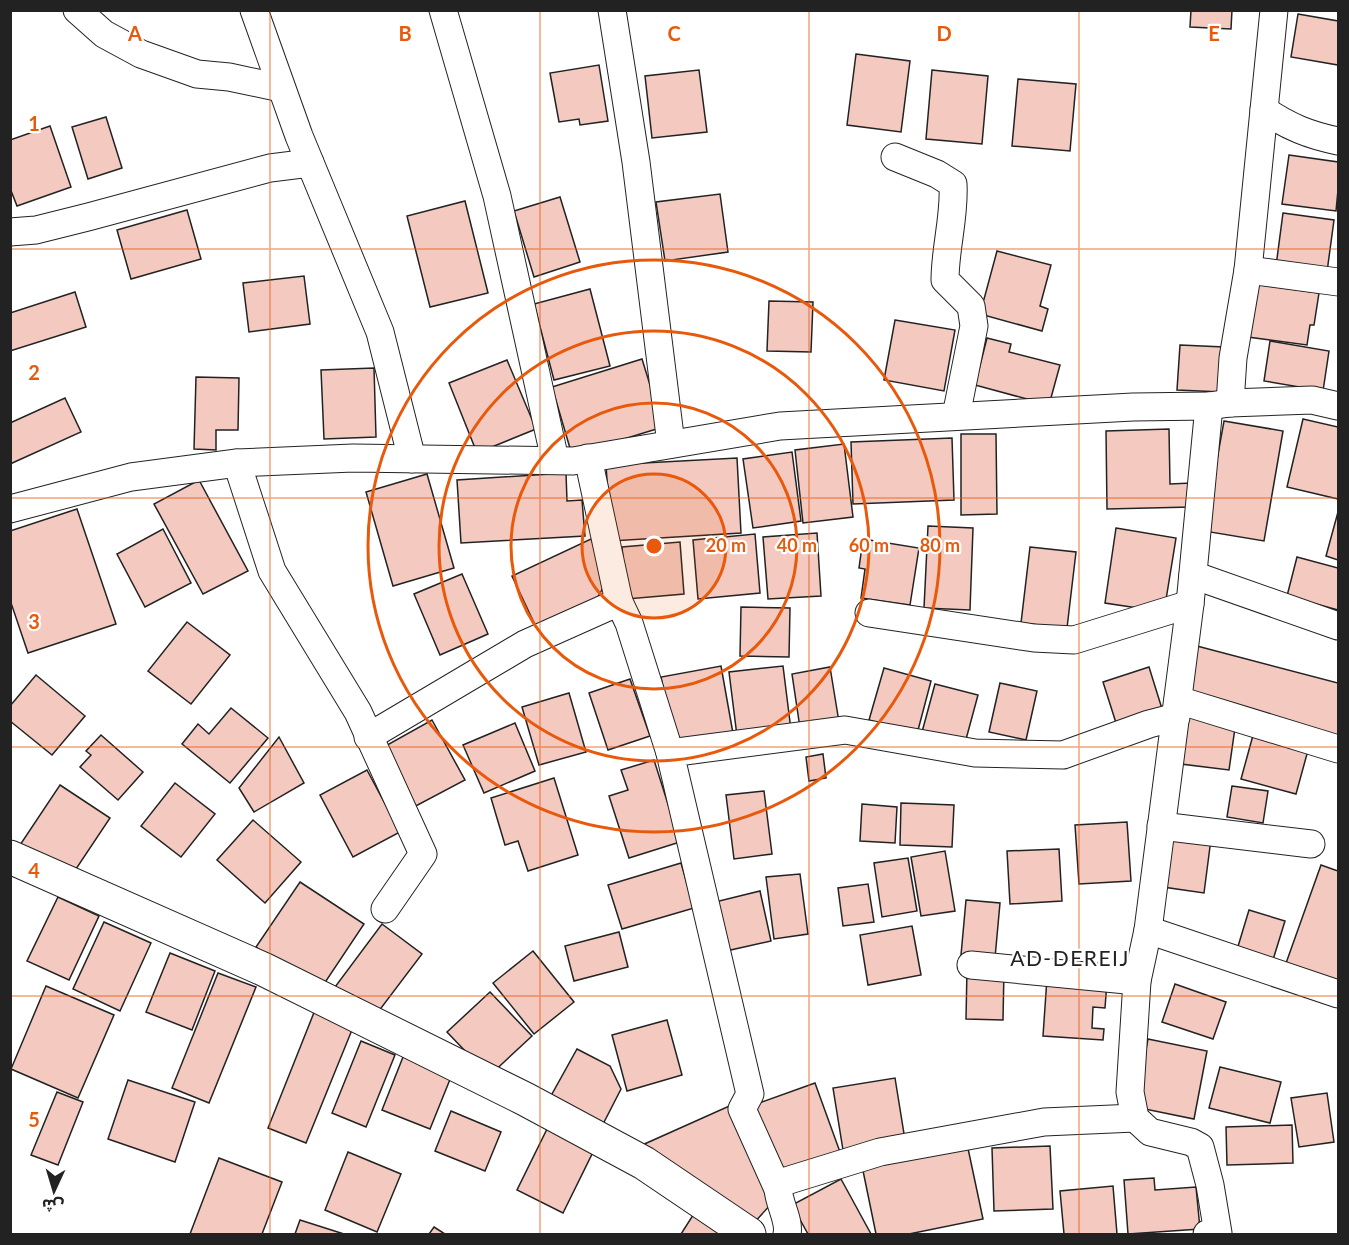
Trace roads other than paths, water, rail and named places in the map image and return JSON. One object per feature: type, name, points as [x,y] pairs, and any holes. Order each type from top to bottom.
[{"type":"main road","points":[[10,857],[263,969],[525,1099],[644,1163],[749,1234]]},
{"type":"street","points":[[77,10],[104,34],[141,54],[197,74],[229,77],[281,88]]},
{"type":"street","points":[[254,10],[310,164],[380,332],[412,459]]},
{"type":"street","points":[[443,10],[497,196],[555,460]]},
{"type":"street","points":[[612,10],[636,162],[671,444]]},
{"type":"street","points":[[1214,1234],[1210,1185],[1200,1147],[1191,1142],[1150,1132],[1135,1118],[1130,1092],[1137,981],[1148,930],[1193,575],[1219,405],[1233,358],[1248,270],[1274,10]]},
{"type":"street","points":[[1264,110],[1285,124],[1314,136],[1338,141]]},
{"type":"street","points":[[895,158],[936,174],[953,184],[954,200],[945,262],[945,280],[970,306],[975,326],[956,416]]},
{"type":"street","points":[[10,232],[36,230],[78,220],[270,168],[310,164]]},
{"type":"street","points":[[1248,270],[1338,282]]},
{"type":"street","points":[[10,508],[131,477],[237,463],[353,458],[573,461],[780,426],[1312,400],[1338,406]]},
{"type":"street","points":[[588,458],[619,602],[629,623],[670,753],[750,1094],[742,1109],[778,1189],[779,1202],[788,1228],[787,1234]]},
{"type":"street","points":[[237,463],[272,571],[358,712],[423,854],[385,909]]},
{"type":"street","points":[[1193,575],[1338,626]]},
{"type":"street","points":[[368,737],[525,644],[619,602]]},
{"type":"street","points":[[868,613],[1034,638],[1074,640],[1190,604]]},
{"type":"street","points":[[670,753],[845,730],[975,753],[1063,755],[1149,724],[1177,708],[1338,749]]},
{"type":"street","points":[[1161,826],[1311,844]]},
{"type":"street","points":[[1148,930],[1338,994]]},
{"type":"street","points":[[971,965],[1137,981]]},
{"type":"street","points":[[778,1189],[786,1181],[880,1152],[1044,1122],[1135,1118]]},
{"type":"district","name":"AD-DEREIJ","points":[[1070,959]]}]
